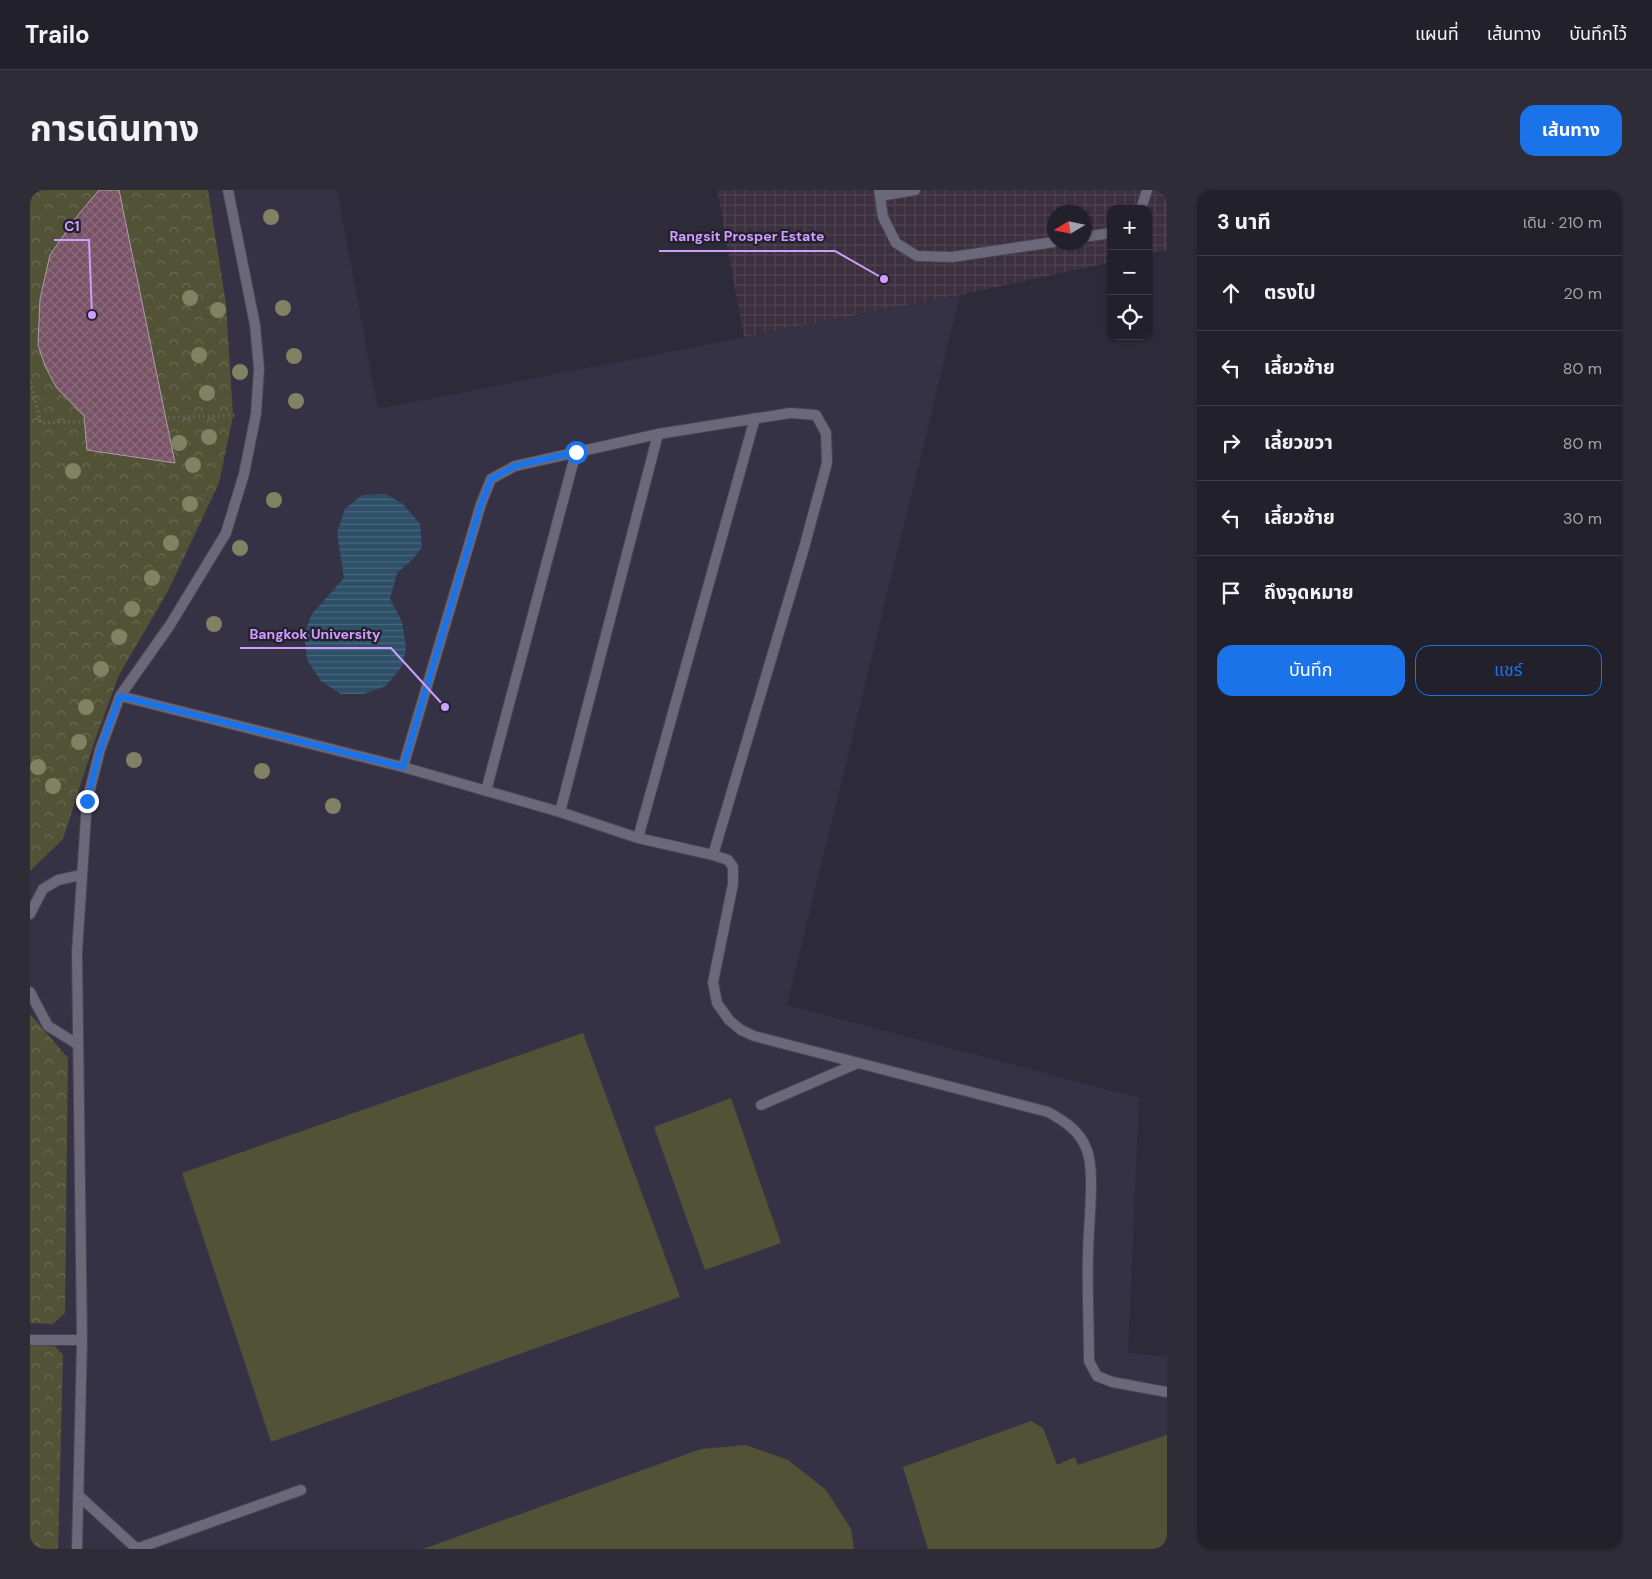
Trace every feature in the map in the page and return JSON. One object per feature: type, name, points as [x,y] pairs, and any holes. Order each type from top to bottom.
[{"type":"lane","points":[[77,1549],[82,1340],[77,952],[87,801],[100,750],[120,696],[170,625],[226,533],[244,474],[256,414],[259,369],[255,324],[228,190]]},
{"type":"lane","points":[[915,190],[879,193],[883,217],[896,243],[917,256],[952,257],[1047,243]]},
{"type":"lane","points":[[1142,205],[1147,190]]},
{"type":"lane","points":[[1092,236],[1107,234]]},
{"type":"lane","points":[[403,767],[481,504],[491,479],[515,466],[658,434],[790,413],[816,415],[826,433],[827,463],[714,855]]},
{"type":"lane","points":[[638,838],[755,418]]},
{"type":"lane","points":[[560,812],[658,434]]},
{"type":"lane","points":[[486,791],[576,452]]},
{"type":"lane","points":[[120,696],[403,767],[560,812],[638,838],[714,855],[728,860],[732,867],[734,884],[713,982],[717,1003],[729,1020],[741,1030],[754,1036],[1048,1112],[1065,1121],[1078,1134],[1086,1148],[1091,1164],[1088,1256],[1089,1362],[1097,1376],[1112,1382],[1167,1392]]},
{"type":"lane","points":[[30,914],[43,889],[58,880],[81,875]]},
{"type":"lane","points":[[30,992],[48,1026],[77,1044]]},
{"type":"lane","points":[[761,1105],[858,1063]]},
{"type":"lane","points":[[30,1340],[82,1340]]},
{"type":"lane","points":[[78,1495],[137,1549],[301,1490]]},
{"type":"path","points":[[30,382],[42,423],[256,414]]},
{"type":"shaded area","points":[[30,190],[337,190],[378,409],[960,295],[787,1005],[1139,1098],[1128,1353],[1167,1356],[1167,1549],[30,1549]]},
{"type":"shaded area","points":[[717,190],[1167,190],[1167,250],[1152,253],[1152,205],[1107,205],[1107,263],[960,295],[744,337]]},
{"type":"green space","points":[[30,190],[208,190],[226,304],[233,416],[219,483],[168,591],[119,675],[94,743],[63,839],[30,871]]},
{"type":"green space","points":[[30,1014],[68,1058],[65,1313],[53,1324],[30,1323]]},
{"type":"green space","points":[[583,1033],[680,1297],[271,1442],[182,1173]]},
{"type":"green space","points":[[731,1098],[781,1243],[705,1270],[654,1127]]},
{"type":"green space","points":[[30,1342],[52,1343],[63,1355],[58,1549],[30,1549]]},
{"type":"green space","points":[[1031,1421],[1043,1428],[1057,1465],[1075,1457],[1078,1465],[1167,1435],[1167,1549],[928,1549],[903,1467]]},
{"type":"green space","points":[[746,1445],[788,1460],[826,1490],[851,1529],[854,1549],[423,1549],[701,1449]]},
{"type":"water","points":[[386,494],[403,504],[420,524],[422,547],[413,559],[397,573],[390,599],[402,622],[406,646],[403,665],[386,686],[364,694],[341,694],[321,681],[307,660],[304,634],[312,614],[344,578],[337,533],[345,509],[362,495]]},
{"type":"building","points":[[99,190],[119,190],[175,463],[87,450],[84,416],[56,387],[45,366],[38,345],[40,299],[50,255],[78,215]]},
{"type":"place","name":"Rangsit Prosper Estate","points":[[884,279]]},
{"type":"place","name":"C1","points":[[92,315]]},
{"type":"place","name":"Bangkok University","points":[[445,707]]},
{"type":"route","points":[[87,801],[100,750],[120,696],[403,767],[481,504],[491,479],[515,466],[576,452]]}]
